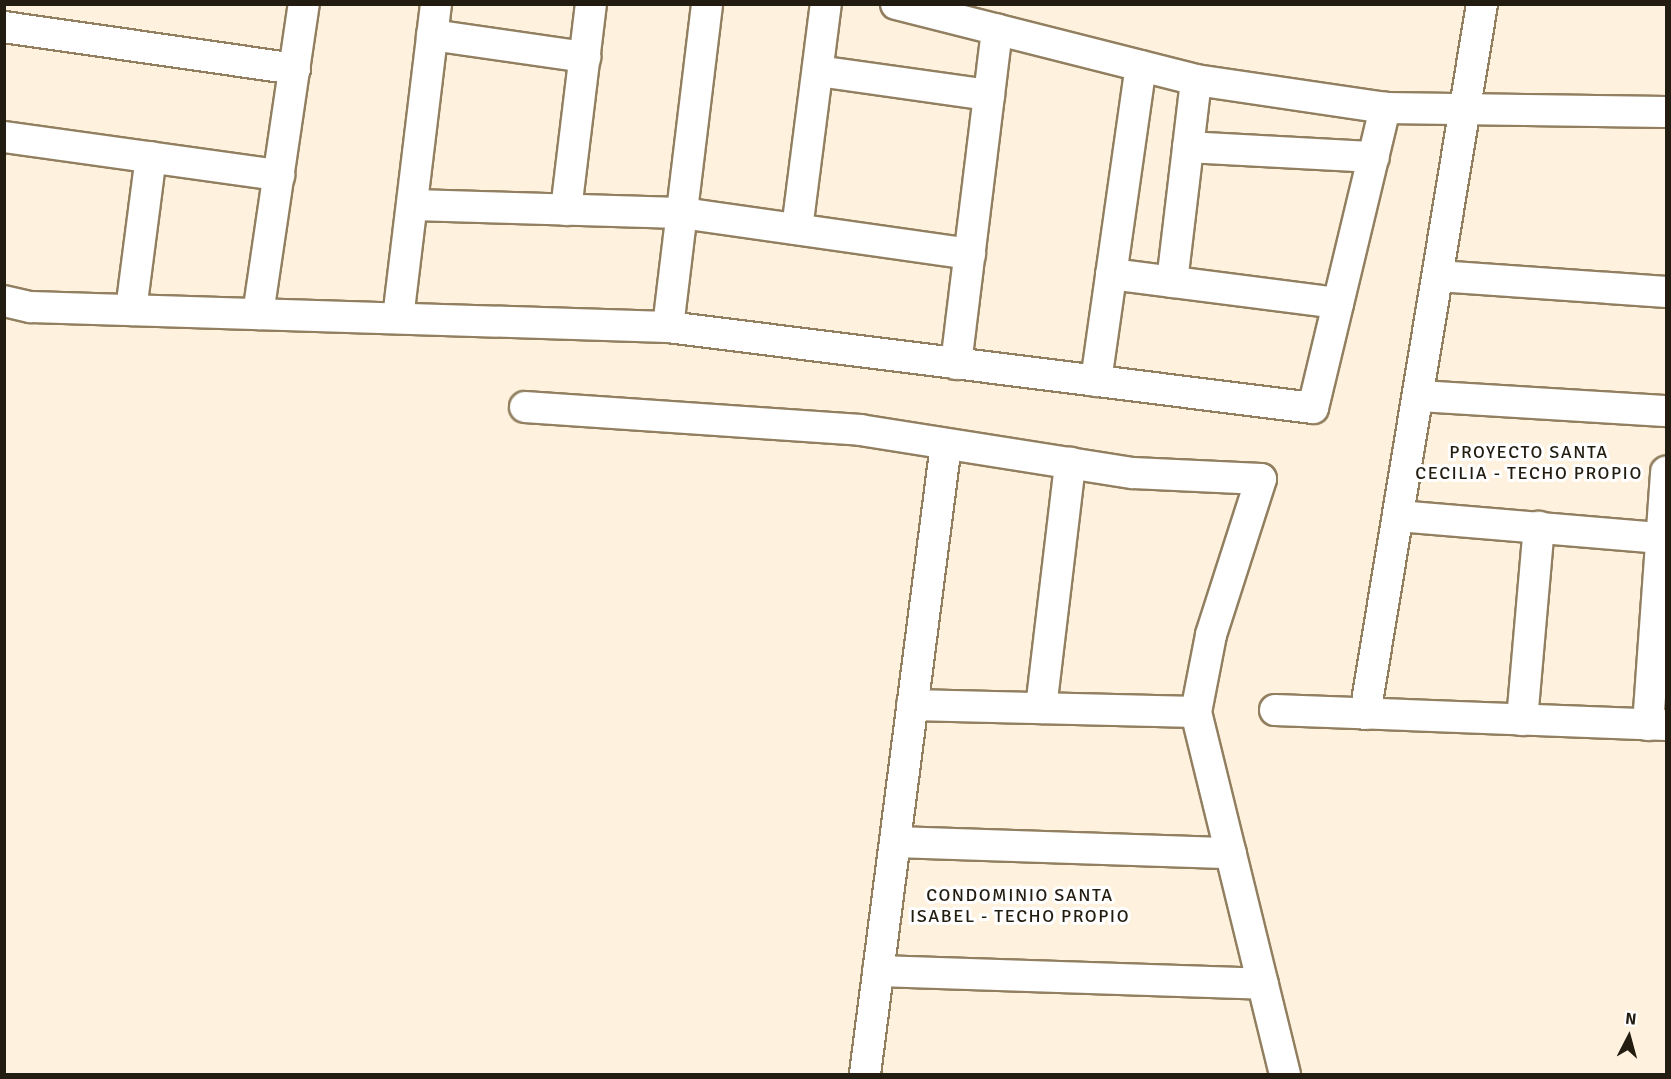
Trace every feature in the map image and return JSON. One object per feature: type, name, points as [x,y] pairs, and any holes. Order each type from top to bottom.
[{"type":"street","points":[[258,314],[304,4]]},
{"type":"street","points":[[398,318],[436,4]]},
{"type":"street","points":[[566,210],[591,4]]},
{"type":"street","points":[[668,327],[707,4]]},
{"type":"street","points":[[797,229],[826,4]]},
{"type":"street","points":[[896,4],[1196,80],[1384,108],[1666,112]]},
{"type":"street","points":[[1365,714],[1482,4]]},
{"type":"street","points":[[4,27],[295,69]]},
{"type":"street","points":[[956,364],[998,30]]},
{"type":"street","points":[[432,35],[585,57]]},
{"type":"street","points":[[1096,381],[1141,66]]},
{"type":"street","points":[[818,71],[989,94]]},
{"type":"street","points":[[1172,282],[1196,80]]},
{"type":"street","points":[[4,301],[31,307],[668,327],[1313,408],[1384,108]]},
{"type":"street","points":[[4,137],[279,175]]},
{"type":"street","points":[[1188,147],[1374,157]]},
{"type":"street","points":[[131,310],[151,157]]},
{"type":"street","points":[[412,206],[682,213],[970,254]]},
{"type":"street","points":[[1112,274],[1338,303]]},
{"type":"street","points":[[1438,276],[1666,292]]},
{"type":"street","points":[[1418,396],[1666,411]]},
{"type":"street","points":[[525,407],[860,430],[1133,473],[1261,479],[1211,635],[1196,712],[1285,1074]]},
{"type":"street","points":[[865,1074],[946,444]]},
{"type":"street","points":[[1041,708],[1070,463]]},
{"type":"street","points":[[1275,710],[1657,725],[1666,472]]},
{"type":"street","points":[[1398,516],[1662,538]]},
{"type":"street","points":[[1522,720],[1539,527]]},
{"type":"street","points":[[912,705],[1196,712]]},
{"type":"street","points":[[895,842],[1230,853]]},
{"type":"street","points":[[878,971],[1263,984]]},
{"type":"district","name":"PROYECTO SANTA CECILIA - TECHO PROPIO","points":[[1529,463]]},
{"type":"district","name":"CONDOMINIO SANTA ISABEL - TECHO PROPIO","points":[[1020,906]]}]
